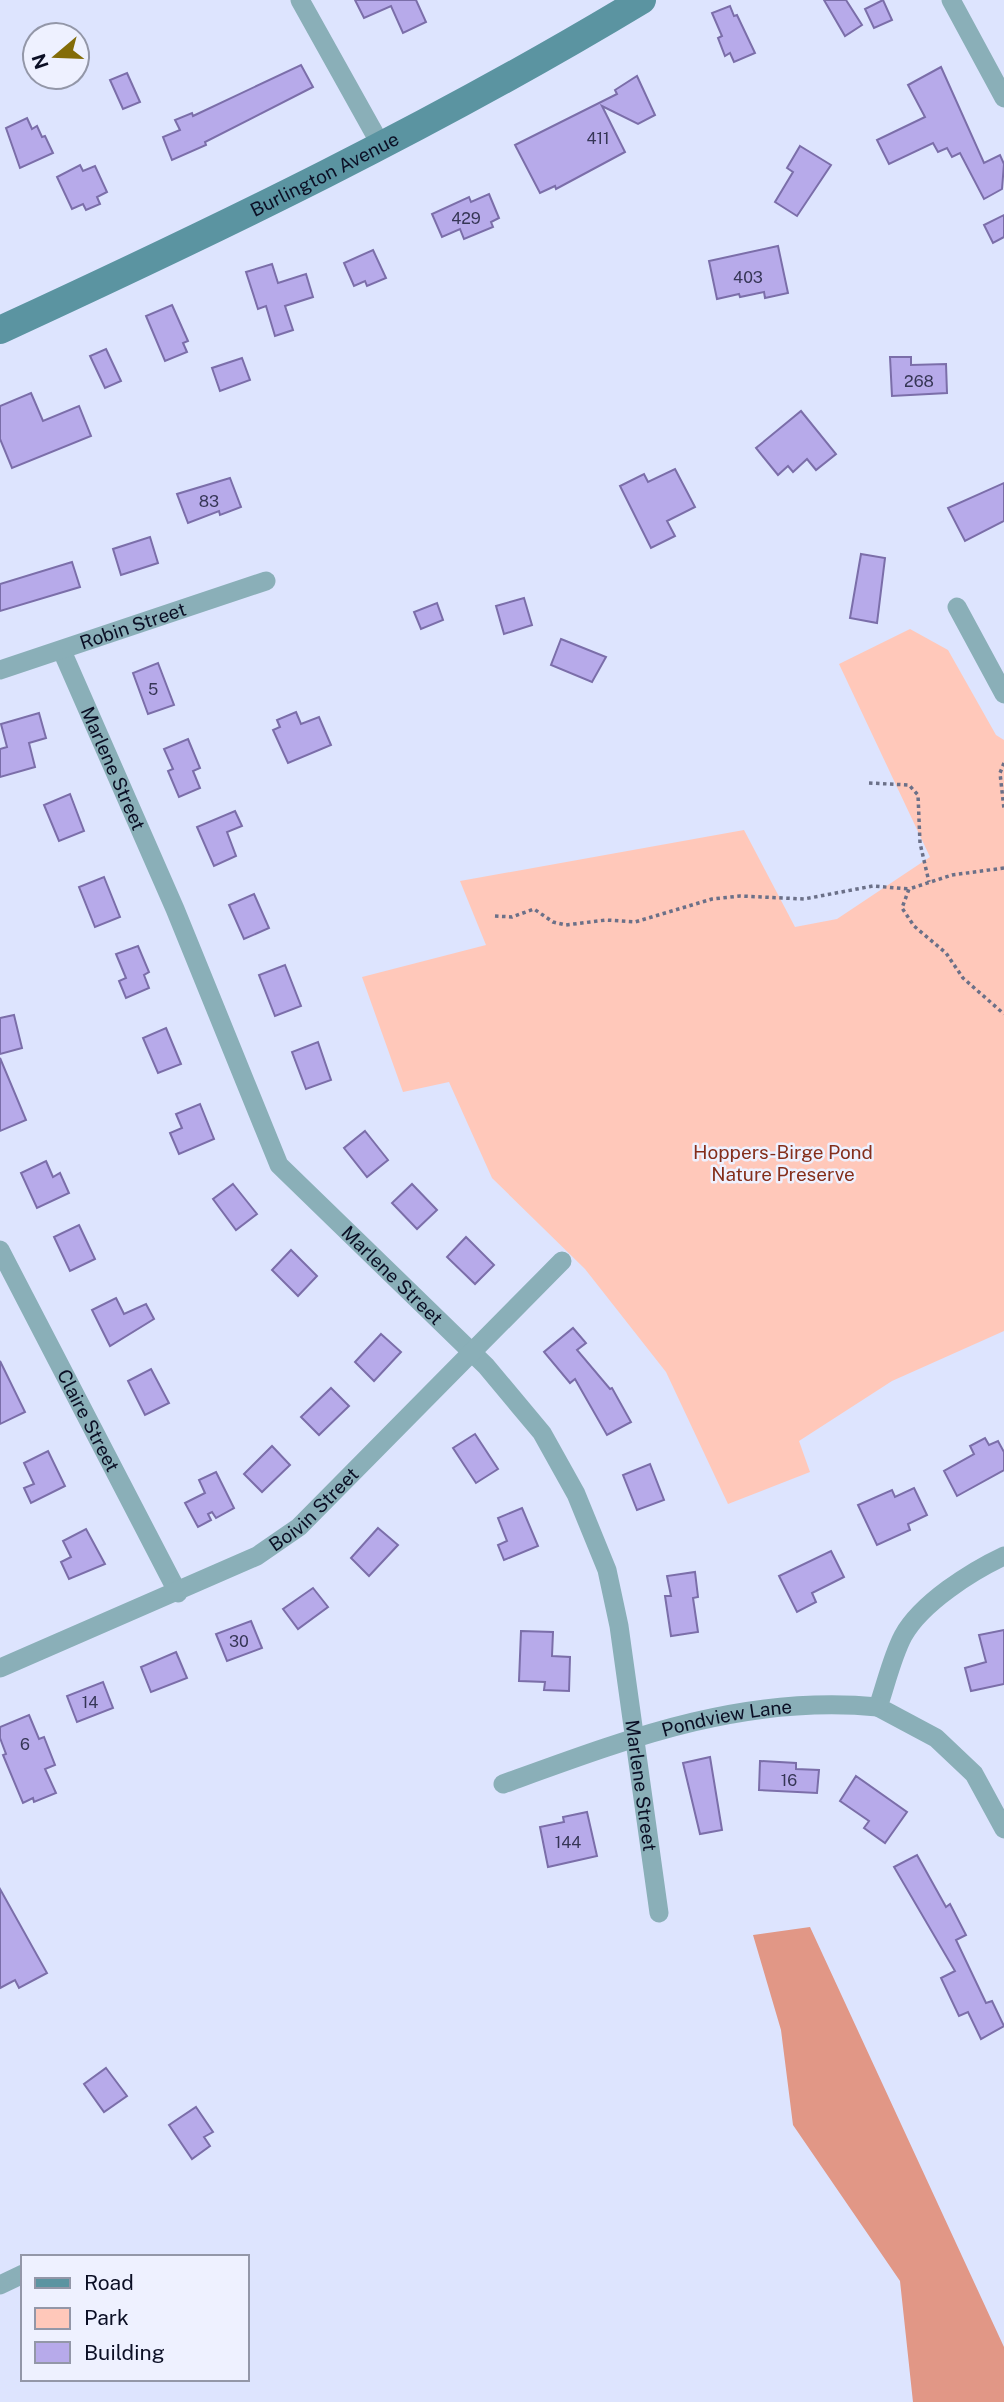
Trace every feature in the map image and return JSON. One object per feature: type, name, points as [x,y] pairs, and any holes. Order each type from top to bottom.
[{"type":"main road","name":"Burlington Avenue","points":[[0,330],[155,259],[382,147],[642,0]]},
{"type":"street","points":[[300,0],[382,147]]},
{"type":"street","points":[[951,0],[1004,98]]},
{"type":"street","name":"Robin Street","points":[[0,670],[266,581]]},
{"type":"street","points":[[957,607],[1004,694]]},
{"type":"street","name":"Marlene Street","points":[[62,651],[175,909],[279,1165],[471,1350],[516,1399],[541,1433],[594,1535],[607,1570],[619,1626],[659,1913]]},
{"type":"street","name":"Claire Street","points":[[0,1250],[178,1593]]},
{"type":"street","name":"Boivin Street","points":[[0,1668],[178,1593],[257,1556],[299,1527],[471,1350],[562,1261]]},
{"type":"street","points":[[878,1707],[904,1635],[941,1594],[980,1567],[1004,1556]]},
{"type":"street","name":"Pondview Lane","points":[[503,1784],[635,1736],[707,1717],[815,1704],[878,1707],[936,1738],[974,1774],[1004,1829]]},
{"type":"street","points":[[0,2285],[21,2275]]},
{"type":"path","points":[[1004,763],[1000,773],[1004,809]]},
{"type":"path","points":[[869,783],[909,785],[918,795],[920,843],[929,882]]},
{"type":"path","points":[[495,916],[512,918],[534,909],[552,922],[566,925],[606,920],[635,922],[712,899],[740,896],[804,899],[873,886],[909,889],[952,875],[1004,868]]},
{"type":"path","points":[[909,889],[902,908],[914,926],[946,953],[963,978],[1004,1014]]},
{"type":"green space","name":"Hoppers-Birge Pond Nature Preserve","points":[[910,629],[948,650],[996,735],[1004,740],[1004,1331],[892,1381],[799,1441],[810,1472],[728,1504],[666,1372],[585,1269],[492,1178],[449,1082],[403,1092],[362,977],[486,945],[460,881],[744,830],[795,927],[837,919],[930,857],[839,664]]},
{"type":"shaded area","points":[[810,1927],[1004,2347],[1004,2402],[913,2402],[900,2281],[793,2125],[781,2030],[753,1935]]},
{"type":"building","points":[[355,0],[416,0],[426,22],[403,33],[391,6],[364,18]]},
{"type":"building","points":[[824,0],[846,0],[862,25],[845,36]]},
{"type":"building","points":[[883,0],[892,20],[874,28],[865,9]]},
{"type":"building","points":[[730,6],[755,53],[734,62],[730,53],[725,56],[718,38],[722,36],[712,13]]},
{"type":"building","points":[[301,65],[313,87],[205,142],[206,145],[172,160],[163,137],[180,130],[175,120],[192,113],[193,116]]},
{"type":"building","points":[[941,67],[984,163],[1000,155],[1004,164],[1002,189],[984,199],[960,153],[952,157],[947,148],[938,152],[933,143],[889,164],[877,140],[925,117],[908,85]]},
{"type":"building","points":[[127,73],[140,102],[123,109],[110,80]]},
{"type":"building","points":[[637,76],[655,115],[638,124],[602,106],[625,152],[556,189],[555,186],[540,193],[515,145],[617,94],[615,90]]},
{"type":"building","points":[[27,118],[32,129],[37,126],[42,137],[45,136],[53,153],[20,168],[6,128]]},
{"type":"building","points":[[800,146],[831,165],[797,216],[775,202],[793,172],[787,168]]},
{"type":"building","points":[[80,165],[83,171],[95,166],[107,192],[97,197],[100,204],[86,210],[83,204],[72,209],[57,177]]},
{"type":"building","points":[[489,194],[499,218],[491,222],[493,227],[464,239],[460,229],[442,237],[432,214],[469,197],[471,202]]},
{"type":"building","points":[[1004,215],[1004,237],[993,243],[984,225]]},
{"type":"building","points":[[778,246],[788,293],[765,298],[764,292],[740,297],[739,294],[717,299],[709,261]]},
{"type":"building","points":[[373,250],[386,278],[367,286],[365,281],[354,286],[344,263]]},
{"type":"building","points":[[272,264],[278,283],[306,274],[313,297],[285,306],[293,330],[275,336],[266,306],[258,309],[246,272]]},
{"type":"building","points":[[172,305],[188,341],[183,343],[187,352],[165,361],[146,316]]},
{"type":"building","points":[[106,349],[121,381],[105,388],[90,356]]},
{"type":"building","points":[[890,357],[911,357],[911,365],[946,364],[947,393],[892,396]]},
{"type":"building","points":[[242,358],[250,380],[220,391],[212,368]]},
{"type":"building","points":[[31,393],[43,421],[79,406],[91,436],[12,468],[0,439],[0,406]]},
{"type":"building","points":[[801,411],[836,454],[816,470],[807,459],[793,472],[788,466],[778,475],[756,448]]},
{"type":"building","points":[[675,469],[695,507],[667,521],[675,536],[651,548],[620,486],[644,474],[648,482]]},
{"type":"building","points":[[230,478],[241,507],[220,515],[219,511],[188,523],[177,494]]},
{"type":"building","points":[[1004,483],[1004,521],[965,541],[948,508]]},
{"type":"building","points":[[150,537],[158,563],[121,575],[113,549]]},
{"type":"building","points":[[861,554],[885,558],[877,623],[850,618]]},
{"type":"building","points":[[72,562],[80,587],[0,611],[0,584]]},
{"type":"building","points":[[524,598],[532,625],[504,634],[496,606]]},
{"type":"building","points":[[437,603],[443,620],[421,629],[414,612]]},
{"type":"building","points":[[561,639],[606,657],[592,682],[551,665]]},
{"type":"building","points":[[158,663],[174,705],[148,714],[133,673]]},
{"type":"building","points":[[296,712],[301,724],[319,717],[331,745],[288,763],[273,730],[280,727],[277,720]]},
{"type":"building","points":[[39,713],[46,738],[29,743],[35,767],[0,777],[0,749],[7,747],[1,724]]},
{"type":"building","points":[[188,739],[200,768],[193,771],[200,788],[179,797],[168,771],[173,769],[164,749]]},
{"type":"building","points":[[70,794],[84,831],[59,841],[44,805]]},
{"type":"building","points":[[235,811],[242,826],[227,832],[236,856],[214,866],[197,827]]},
{"type":"building","points":[[104,877],[120,917],[95,927],[79,887]]},
{"type":"building","points":[[254,894],[269,928],[244,939],[229,905]]},
{"type":"building","points":[[138,946],[149,972],[144,975],[149,988],[126,998],[119,981],[126,978],[116,954]]},
{"type":"building","points":[[285,965],[301,1006],[275,1016],[259,975]]},
{"type":"building","points":[[14,1015],[22,1048],[0,1054],[0,1018]]},
{"type":"building","points":[[166,1028],[181,1064],[158,1073],[143,1038]]},
{"type":"building","points":[[318,1042],[331,1080],[306,1089],[292,1052]]},
{"type":"building","points":[[0,1058],[26,1120],[0,1131]]},
{"type":"building","points":[[200,1104],[214,1139],[179,1154],[170,1133],[182,1128],[176,1114]]},
{"type":"building","points":[[365,1131],[388,1160],[367,1177],[344,1148]]},
{"type":"building","points":[[46,1161],[53,1177],[60,1173],[69,1193],[37,1208],[21,1173]]},
{"type":"building","points":[[233,1184],[257,1214],[236,1230],[213,1199]]},
{"type":"building","points":[[412,1184],[437,1210],[417,1229],[392,1203]]},
{"type":"building","points":[[79,1225],[95,1259],[70,1271],[54,1237]]},
{"type":"building","points":[[466,1237],[494,1265],[475,1284],[447,1257]]},
{"type":"building","points":[[291,1250],[317,1276],[298,1296],[272,1270]]},
{"type":"building","points":[[116,1298],[124,1314],[146,1304],[154,1319],[110,1346],[92,1310]]},
{"type":"building","points":[[573,1328],[586,1343],[577,1350],[610,1389],[612,1388],[631,1422],[607,1435],[575,1379],[570,1383],[544,1352]]},
{"type":"building","points":[[381,1334],[401,1352],[374,1381],[355,1362]]},
{"type":"building","points":[[0,1361],[25,1412],[0,1424]]},
{"type":"building","points":[[151,1369],[169,1403],[145,1415],[128,1381]]},
{"type":"building","points":[[331,1388],[349,1406],[319,1435],[301,1417]]},
{"type":"building","points":[[475,1434],[498,1469],[476,1483],[453,1448]]},
{"type":"building","points":[[985,1438],[989,1445],[998,1441],[1004,1452],[1004,1470],[957,1496],[944,1471],[974,1454],[970,1446]]},
{"type":"building","points":[[272,1446],[290,1465],[262,1492],[244,1474]]},
{"type":"building","points":[[48,1451],[65,1486],[31,1503],[24,1488],[34,1484],[24,1463]]},
{"type":"building","points":[[650,1464],[664,1500],[637,1510],[623,1475]]},
{"type":"building","points":[[216,1472],[234,1508],[216,1518],[212,1512],[208,1514],[211,1520],[198,1527],[185,1503],[205,1493],[199,1480]]},
{"type":"building","points":[[914,1488],[927,1515],[908,1524],[910,1530],[877,1545],[858,1505],[892,1490],[895,1497]]},
{"type":"building","points":[[522,1508],[538,1546],[504,1560],[498,1545],[507,1541],[498,1518]]},
{"type":"building","points":[[378,1528],[398,1545],[369,1576],[351,1558]]},
{"type":"building","points":[[86,1529],[105,1564],[69,1579],[61,1562],[71,1557],[63,1541]]},
{"type":"building","points":[[831,1551],[844,1577],[812,1593],[816,1602],[797,1612],[779,1576]]},
{"type":"building","points":[[695,1572],[698,1597],[693,1598],[698,1632],[671,1636],[665,1596],[671,1596],[667,1576]]},
{"type":"building","points":[[313,1588],[328,1607],[298,1629],[283,1609]]},
{"type":"building","points":[[251,1621],[262,1648],[227,1661],[216,1634]]},
{"type":"building","points":[[1004,1630],[1004,1684],[971,1691],[965,1668],[986,1662],[979,1635]]},
{"type":"building","points":[[521,1631],[553,1632],[552,1656],[570,1657],[569,1691],[544,1690],[545,1682],[519,1681]]},
{"type":"building","points":[[176,1652],[187,1678],[151,1692],[141,1667]]},
{"type":"building","points":[[103,1682],[113,1708],[77,1722],[67,1696]]},
{"type":"building","points":[[29,1715],[39,1739],[44,1737],[55,1765],[45,1769],[56,1793],[34,1802],[33,1798],[23,1803],[3,1755],[6,1754],[0,1738],[0,1727]]},
{"type":"building","points":[[710,1757],[722,1830],[700,1834],[683,1763]]},
{"type":"building","points":[[760,1761],[796,1763],[796,1769],[819,1770],[817,1793],[759,1790]]},
{"type":"building","points":[[856,1776],[907,1812],[885,1843],[864,1828],[869,1821],[840,1801]]},
{"type":"building","points":[[587,1812],[597,1856],[548,1867],[540,1827],[564,1822],[563,1817]]},
{"type":"building","points":[[917,1855],[946,1907],[950,1904],[966,1935],[956,1940],[986,2003],[992,2001],[1004,2026],[981,2039],[968,2012],[959,2016],[941,1978],[955,1971],[894,1867]]},
{"type":"building","points":[[0,1889],[47,1973],[19,1988],[15,1980],[0,1988]]},
{"type":"building","points":[[106,2068],[127,2096],[104,2112],[84,2084]]},
{"type":"building","points":[[196,2107],[213,2132],[204,2137],[210,2146],[192,2159],[169,2125]]}]
